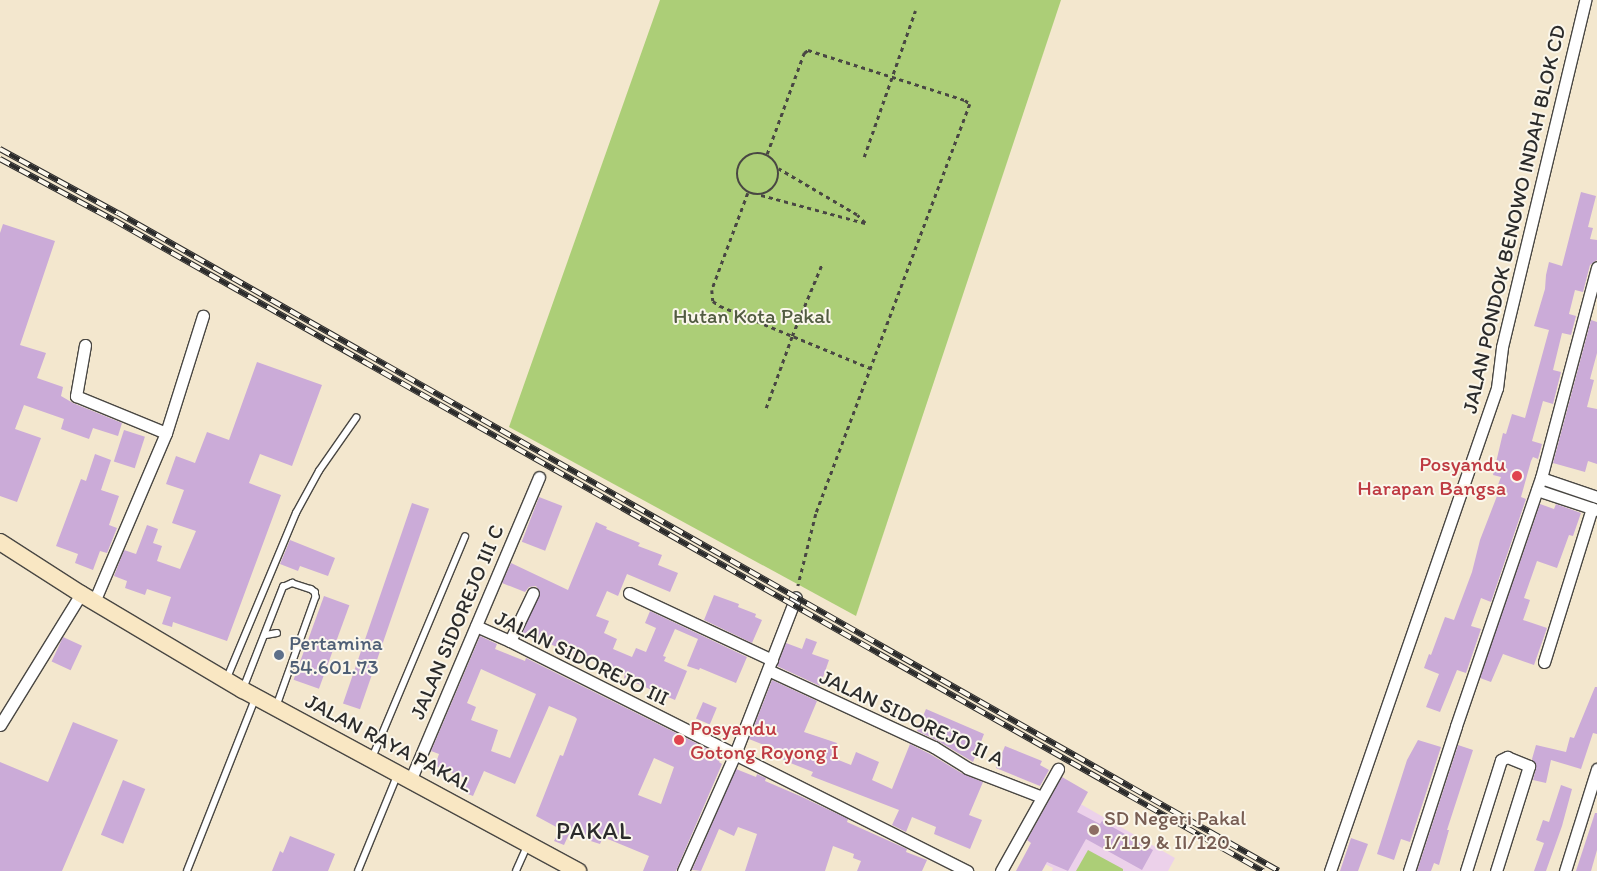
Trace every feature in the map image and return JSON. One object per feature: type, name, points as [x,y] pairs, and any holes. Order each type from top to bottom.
[{"type":"main road","name":"JALAN RAYA PAKAL","points":[[0,542],[87,598],[226,680],[372,760],[400,780],[525,850],[578,871]]},
{"type":"street","name":"JALAN PONDOK BENOWO INDAH BLOK CD","points":[[1330,871],[1498,388],[1502,347],[1585,0]]},
{"type":"street","points":[[1409,871],[1456,726],[1541,478],[1597,267]]},
{"type":"street","points":[[0,724],[87,598],[166,433],[202,316]]},
{"type":"street","points":[[85,344],[76,396],[166,433]]},
{"type":"street","name":"JALAN SIDOREJO III C","points":[[400,780],[476,626],[539,477]]},
{"type":"street","points":[[1541,478],[1595,505]]},
{"type":"street","points":[[1537,490],[1595,505]]},
{"type":"street","points":[[1544,662],[1595,505]]},
{"type":"street","points":[[510,642],[533,593]]},
{"type":"street","name":"JALAN SIDOREJO II A","points":[[629,593],[934,747],[966,768],[1042,797]]},
{"type":"street","points":[[683,871],[735,754],[796,597]]},
{"type":"street","name":"JALAN SIDOREJO III","points":[[476,626],[967,871]]},
{"type":"street","points":[[1466,871],[1502,760],[1507,758],[1528,764],[1529,766],[1496,871]]},
{"type":"street","points":[[1001,871],[1058,769]]},
{"type":"street","points":[[1565,871],[1596,776]]},
{"type":"lane","points":[[226,680],[296,513],[319,471],[356,418]]},
{"type":"lane","points":[[372,760],[465,537]]},
{"type":"lane","points":[[187,871],[250,693],[266,635],[284,587],[292,583],[311,589],[315,592],[316,596],[276,706]]},
{"type":"lane","points":[[266,635],[277,633]]},
{"type":"lane","points":[[294,640],[297,649]]},
{"type":"lane","points":[[358,871],[383,811],[400,780]]},
{"type":"lane","points":[[516,871],[525,850]]},
{"type":"path","points":[[864,157],[916,12]]},
{"type":"path","points":[[767,154],[804,52],[808,50],[965,100],[970,104],[816,514],[796,597]]},
{"type":"path","points":[[761,195],[772,191],[778,181],[779,169],[775,160],[767,154],[754,153],[742,159],[737,171],[739,183],[748,193],[865,223],[857,216],[779,169]]},
{"type":"path","points":[[748,193],[711,296],[720,306],[870,368]]},
{"type":"path","points":[[766,408],[792,336],[822,264]]},
{"type":"shaded area","name":"SD Negeri Pakal I/119 & II/120","points":[[1077,802],[1175,858],[1168,871],[1052,871],[1053,868],[1045,864]]},
{"type":"green space","name":"Hutan Kota Pakal","points":[[660,0],[1061,0],[856,616],[509,427]]},
{"type":"green space","points":[[1088,850],[1123,869],[1123,871],[1076,871]]},
{"type":"building","points":[[1581,192],[1596,196],[1588,227],[1593,228],[1590,239],[1597,240],[1597,260],[1590,265],[1583,292],[1575,290],[1569,314],[1576,316],[1571,335],[1562,333],[1553,370],[1561,372],[1553,404],[1543,401],[1532,441],[1542,444],[1538,459],[1533,457],[1531,461],[1521,497],[1526,499],[1491,602],[1481,598],[1471,626],[1481,629],[1466,673],[1457,670],[1440,712],[1426,707],[1439,674],[1424,668],[1429,654],[1431,655],[1445,617],[1454,620],[1472,572],[1480,540],[1497,496],[1494,495],[1501,477],[1493,475],[1503,433],[1506,434],[1512,414],[1525,418],[1549,330],[1534,326],[1545,289],[1549,262],[1562,266]]},
{"type":"building","points":[[3,224],[55,241],[20,345],[46,353],[37,378],[63,387],[61,396],[73,403],[122,423],[118,436],[93,428],[89,439],[61,429],[64,419],[24,405],[15,429],[41,438],[17,502],[0,496],[0,233]]},
{"type":"building","points":[[1591,320],[1597,322],[1597,353],[1590,379],[1594,380],[1587,407],[1597,409],[1597,464],[1588,461],[1585,472],[1553,463]]},
{"type":"building","points":[[257,362],[322,385],[292,466],[260,454],[249,483],[281,495],[227,641],[173,622],[172,627],[162,624],[171,597],[147,589],[145,595],[125,588],[127,581],[114,576],[124,550],[136,554],[147,525],[158,529],[153,543],[162,546],[157,561],[180,569],[196,531],[172,523],[184,490],[166,484],[176,456],[195,463],[207,432],[229,440]]},
{"type":"building","points":[[124,430],[145,437],[135,468],[114,461]]},
{"type":"building","points":[[95,454],[111,460],[101,490],[119,496],[109,525],[117,528],[107,553],[100,551],[93,570],[75,563],[78,554],[56,546],[81,479],[86,481]]},
{"type":"building","points":[[539,497],[562,506],[545,551],[522,542]]},
{"type":"building","points":[[412,503],[429,509],[360,709],[343,703]]},
{"type":"building","points":[[1540,504],[1554,509],[1556,504],[1581,513],[1573,536],[1569,535],[1557,568],[1537,561],[1524,598],[1530,600],[1523,620],[1547,628],[1534,665],[1503,654],[1491,682],[1480,678]]},
{"type":"building","points":[[596,522],[607,527],[606,529],[640,543],[638,546],[662,555],[658,565],[678,573],[670,592],[627,574],[618,596],[607,591],[596,616],[609,621],[604,633],[617,639],[613,649],[632,657],[636,648],[646,652],[656,628],[645,623],[650,611],[747,657],[736,683],[700,668],[699,670],[687,666],[698,639],[675,629],[663,656],[666,657],[664,661],[687,671],[675,700],[624,678],[625,674],[522,633],[540,592],[536,586],[529,587],[525,592],[502,583],[511,563],[568,590]]},
{"type":"building","points":[[290,540],[335,558],[328,576],[300,566],[298,571],[280,564]]},
{"type":"building","points":[[714,595],[739,604],[738,607],[756,614],[755,617],[762,620],[752,643],[704,620]]},
{"type":"building","points":[[324,596],[349,605],[319,689],[294,680]]},
{"type":"building","points":[[480,636],[497,644],[495,649],[525,661],[526,658],[722,756],[719,762],[722,764],[676,871],[643,871],[649,856],[603,837],[600,844],[569,834],[564,845],[554,841],[560,829],[536,816],[560,755],[563,756],[577,719],[575,717],[549,706],[515,784],[484,771],[473,796],[463,792],[468,779],[435,766],[439,754],[431,751]],"holes":[[[481,669],[536,694],[510,758],[491,751],[498,730],[471,720],[476,707],[467,703]],[[654,758],[674,767],[661,804],[638,795]]]},
{"type":"building","points":[[63,637],[82,646],[71,670],[52,661]]},
{"type":"building","points":[[806,638],[817,642],[812,654],[829,660],[820,686],[777,666],[786,643],[802,649]]},
{"type":"building","points":[[772,680],[817,701],[804,732],[837,743],[831,757],[851,765],[856,752],[879,762],[872,780],[892,789],[910,744],[963,774],[983,782],[969,815],[982,820],[970,849],[934,834],[936,827],[912,817],[906,832],[892,825],[899,810],[811,776],[813,772],[783,760],[786,754],[749,739]]},
{"type":"building","points":[[1595,687],[1597,687],[1597,734],[1593,733],[1581,769],[1551,760],[1546,783],[1533,780],[1536,768],[1532,759],[1536,745],[1566,752],[1570,737],[1574,738]]},
{"type":"building","points":[[703,702],[717,708],[710,724],[696,719]]},
{"type":"building","points":[[926,709],[984,734],[973,762],[917,731]]},
{"type":"building","points":[[73,722],[118,740],[62,871],[0,871],[0,762],[48,782]]},
{"type":"building","points":[[1418,740],[1441,747],[1410,842],[1401,839],[1394,860],[1377,854],[1407,760]]},
{"type":"building","points":[[1458,745],[1473,750],[1447,830],[1449,830],[1439,865],[1434,863],[1431,871],[1417,871]]},
{"type":"building","points":[[1005,746],[1042,761],[1040,765],[1049,770],[1040,786],[996,768]]},
{"type":"building","points":[[736,769],[756,777],[757,774],[766,778],[765,781],[800,796],[848,819],[847,822],[907,849],[906,852],[927,860],[922,871],[857,871],[861,861],[853,858],[854,854],[833,846],[825,871],[745,871],[757,834],[738,827],[734,836],[719,829],[701,871],[692,870]]},
{"type":"building","points":[[1062,777],[1088,792],[1077,812],[1100,824],[1102,821],[1153,850],[1142,870],[1086,839],[1068,871],[1047,862],[1042,871],[1016,871],[1031,843],[1027,840]]},
{"type":"building","points":[[123,780],[145,789],[123,844],[101,835]]},
{"type":"building","points":[[1561,785],[1572,789],[1562,826],[1546,871],[1534,871],[1544,843],[1536,840],[1543,820],[1549,822]]},
{"type":"building","points":[[1595,813],[1597,813],[1597,850],[1591,871],[1576,871]]},
{"type":"building","points":[[290,836],[335,854],[328,871],[272,871],[280,851],[283,853]]},
{"type":"building","points":[[1351,838],[1368,844],[1358,871],[1340,871]]},
{"type":"railway","points":[[0,149],[118,213],[1279,871]]},
{"type":"railway","points":[[0,159],[114,220],[1263,871]]},
{"type":"place","name":"Posyandu Harapan Bangsa","points":[[1517,476]]},
{"type":"place","name":"Pertamina 54.601.73","points":[[279,655]]},
{"type":"place","name":"Posyandu Gotong Royong I","points":[[679,740]]},
{"type":"place","name":"SD Negeri Pakal I/119 & II/120","points":[[1094,830]]},
{"type":"district","name":"PAKAL","points":[[594,831]]}]
